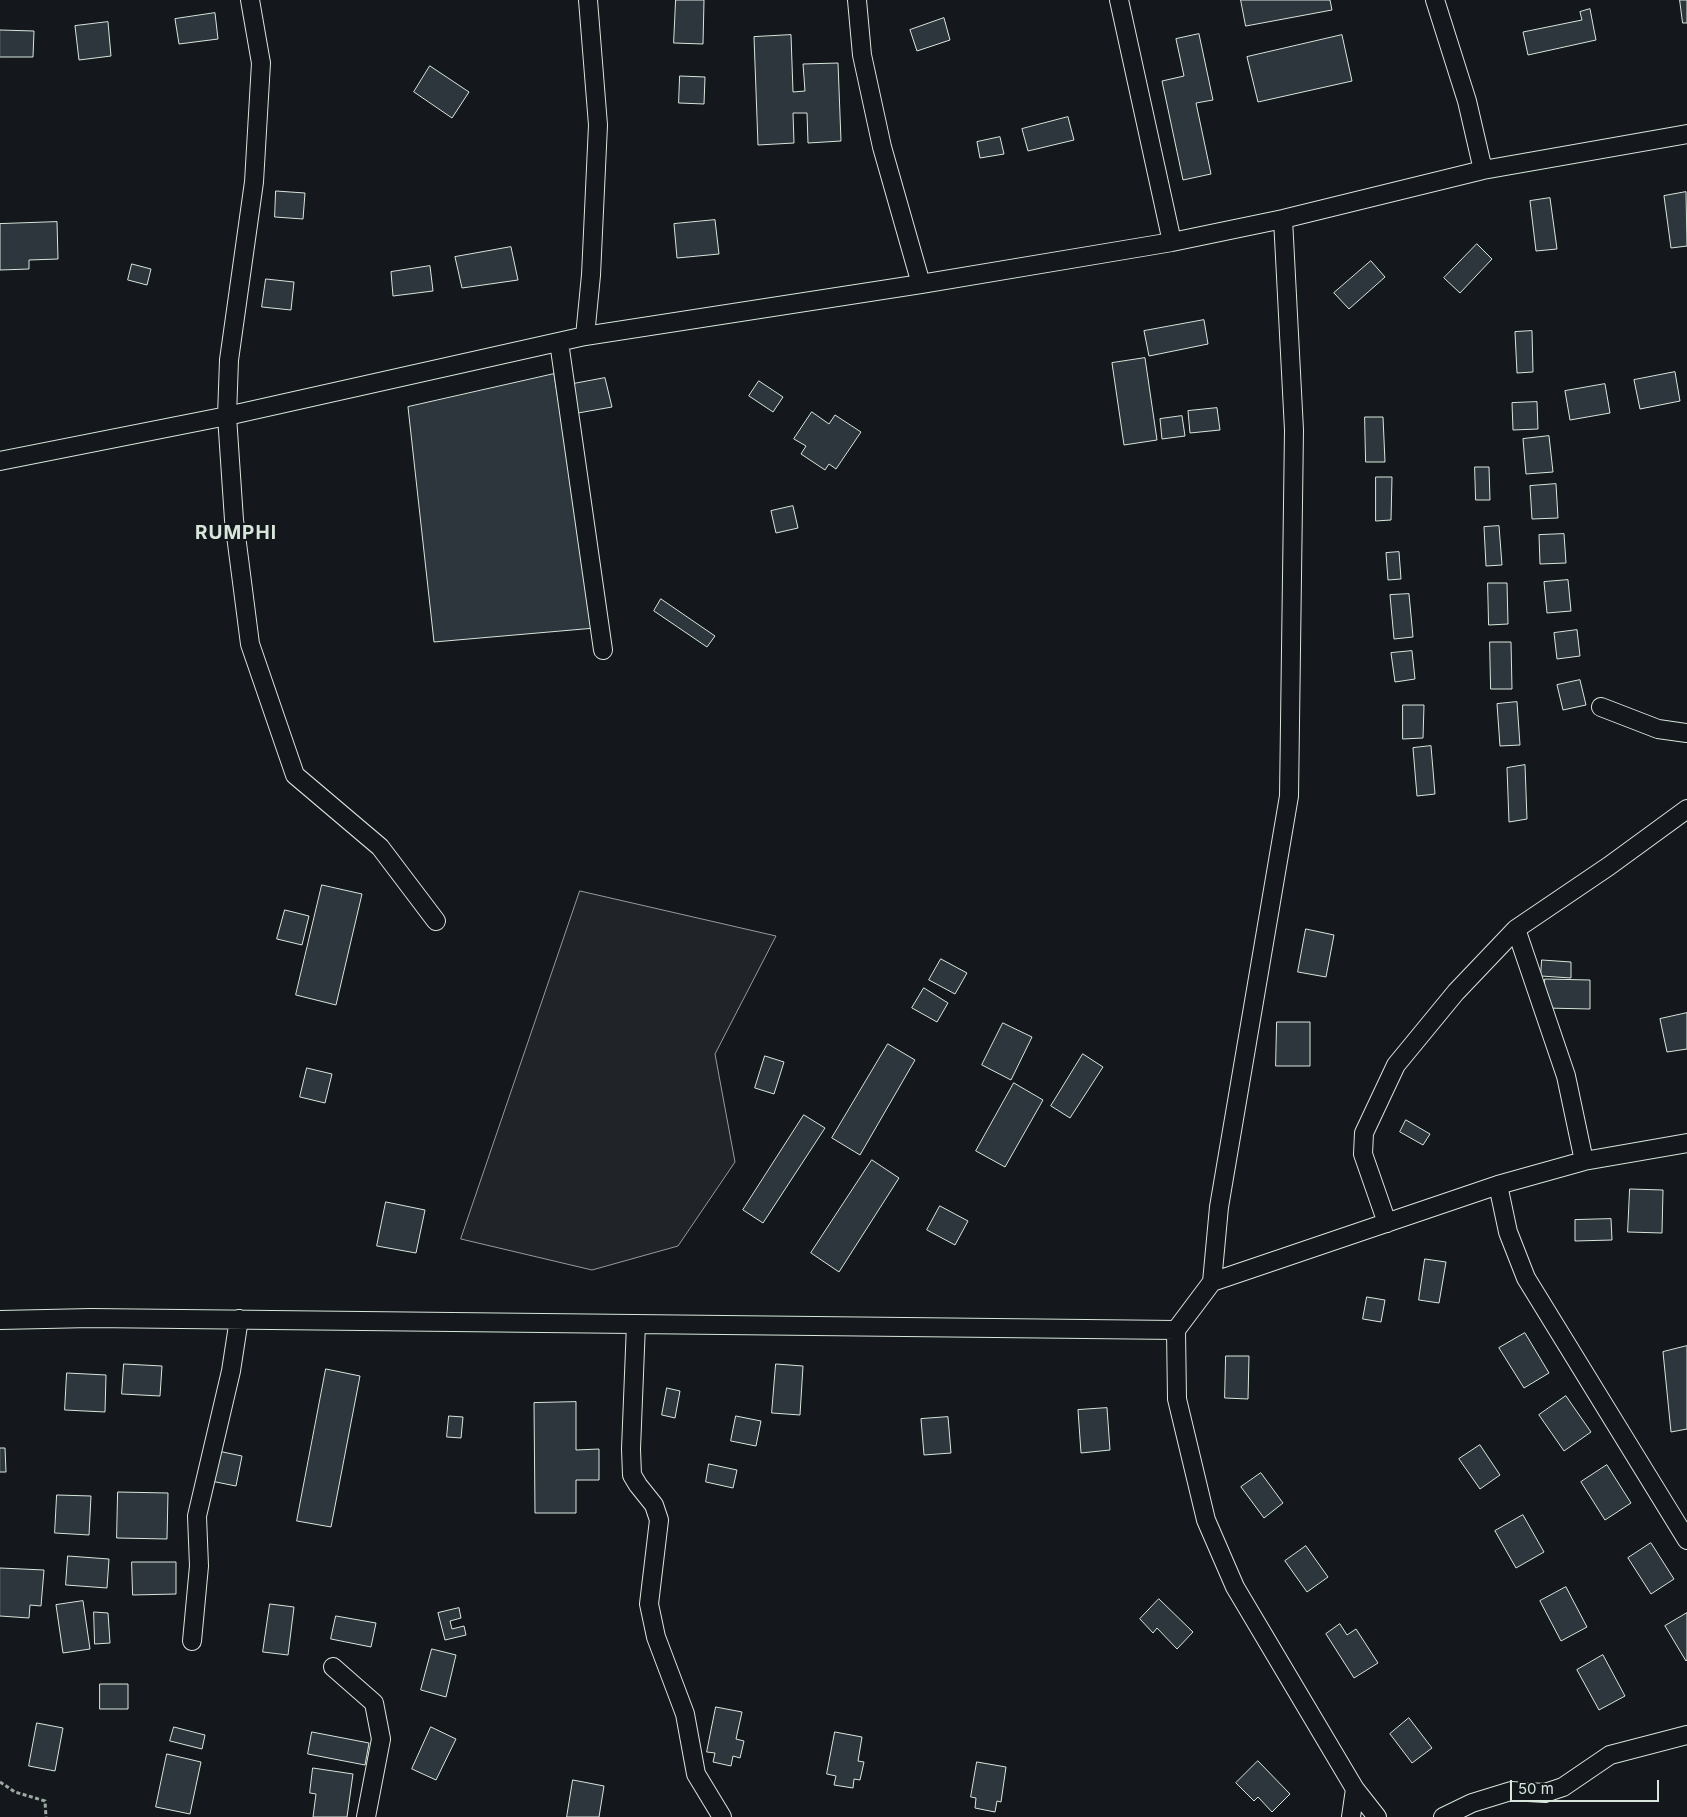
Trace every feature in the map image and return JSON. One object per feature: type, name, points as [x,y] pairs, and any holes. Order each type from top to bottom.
[{"type":"street","points":[[250,0],[261,63],[254,182],[229,360],[228,416],[234,520],[250,644],[295,775],[380,847],[436,920]]},
{"type":"street","points":[[585,336],[591,274],[598,125],[588,0]]},
{"type":"street","points":[[857,0],[864,64],[882,147],[921,284]]},
{"type":"street","points":[[1119,0],[1172,242]]},
{"type":"street","points":[[1435,0],[1443,20],[1467,101],[1483,170]]},
{"type":"street","points":[[0,461],[228,416],[585,336],[921,284],[1172,242],[1283,219],[1483,170],[1687,134]]},
{"type":"street","points":[[1283,219],[1294,430],[1290,796],[1219,1207],[1212,1282],[1176,1330],[1177,1399],[1206,1520],[1235,1587],[1355,1789],[1377,1817]]},
{"type":"street","points":[[559,342],[603,650]]},
{"type":"street","points":[[1601,707],[1658,729],[1687,733]]},
{"type":"street","points":[[1386,1223],[1363,1154],[1364,1133],[1396,1065],[1456,992],[1516,929],[1609,866],[1687,809]]},
{"type":"street","points":[[1516,929],[1566,1076],[1584,1161]]},
{"type":"street","points":[[1212,1282],[1498,1185],[1584,1161],[1687,1143]]},
{"type":"street","points":[[1498,1185],[1508,1232],[1526,1278],[1687,1540]]},
{"type":"street","points":[[0,1320],[91,1318],[239,1319],[1176,1330]]},
{"type":"street","points":[[192,1641],[199,1566],[196,1516],[231,1371],[239,1319]]},
{"type":"street","points":[[636,1324],[631,1449],[632,1475],[654,1505],[659,1520],[650,1604],[656,1637],[685,1714],[696,1774],[722,1817]]},
{"type":"street","points":[[333,1667],[374,1703],[381,1739],[366,1817]]},
{"type":"street","points":[[1443,1817],[1472,1803],[1511,1791],[1545,1793],[1563,1787],[1610,1755],[1687,1735]]},
{"type":"street","points":[[1351,1817],[1355,1789]]},
{"type":"path","points":[[0,1782],[15,1792],[45,1801],[46,1817]]},
{"type":"shaded area","points":[[580,891],[776,936],[715,1054],[735,1162],[678,1246],[592,1270],[461,1239]]},
{"type":"building","points":[[676,0],[704,0],[703,44],[674,43]]},
{"type":"building","points":[[1241,0],[1330,0],[1332,10],[1246,26]]},
{"type":"building","points":[[1680,0],[1687,0],[1687,23],[1683,23]]},
{"type":"building","points":[[1590,9],[1596,40],[1528,55],[1523,32],[1582,20],[1580,12]]},
{"type":"building","points":[[215,13],[218,39],[179,44],[175,19]]},
{"type":"building","points":[[944,18],[950,40],[917,51],[910,30]]},
{"type":"building","points":[[108,22],[111,56],[79,60],[75,26]]},
{"type":"building","points":[[0,30],[34,31],[33,57],[0,57]]},
{"type":"building","points":[[1199,34],[1213,100],[1196,103],[1211,174],[1183,180],[1162,81],[1184,76],[1176,39]]},
{"type":"building","points":[[791,35],[793,92],[805,91],[803,64],[838,63],[841,141],[808,143],[807,113],[793,113],[794,143],[758,145],[754,37]]},
{"type":"building","points":[[1342,35],[1352,81],[1258,102],[1247,57]]},
{"type":"building","points":[[430,66],[469,92],[452,118],[414,92]]},
{"type":"building","points":[[680,76],[705,77],[704,104],[679,103]]},
{"type":"building","points":[[1068,117],[1074,140],[1028,151],[1022,129]]},
{"type":"building","points":[[1000,137],[1004,154],[980,158],[977,142]]},
{"type":"building","points":[[276,191],[305,193],[303,219],[275,217]]},
{"type":"building","points":[[1686,192],[1687,246],[1671,248],[1664,196]]},
{"type":"building","points":[[1550,198],[1557,249],[1536,251],[1530,201]]},
{"type":"building","points":[[715,220],[719,254],[677,258],[674,224]]},
{"type":"building","points":[[57,222],[58,259],[29,260],[29,269],[0,270],[0,224]]},
{"type":"building","points":[[1477,244],[1492,259],[1460,293],[1444,278]]},
{"type":"building","points":[[511,247],[518,280],[462,288],[455,257]]},
{"type":"building","points":[[1371,261],[1385,277],[1349,309],[1334,293]]},
{"type":"building","points":[[132,264],[151,269],[147,285],[128,280]]},
{"type":"building","points":[[430,266],[433,291],[393,296],[391,272]]},
{"type":"building","points":[[266,279],[294,282],[291,310],[262,307]]},
{"type":"building","points":[[1204,320],[1208,344],[1149,356],[1144,331]]},
{"type":"building","points":[[1532,331],[1533,372],[1517,373],[1515,332]]},
{"type":"building","points":[[1145,358],[1157,440],[1124,445],[1112,363]]},
{"type":"building","points":[[1675,372],[1680,401],[1640,409],[1634,380]]},
{"type":"building","points":[[554,374],[595,628],[434,642],[408,407]]},
{"type":"building","points":[[605,378],[612,407],[578,413],[573,384]]},
{"type":"building","points":[[759,381],[783,397],[773,412],[749,396]]},
{"type":"building","points":[[1605,384],[1610,413],[1570,420],[1565,391]]},
{"type":"building","points":[[1537,402],[1538,429],[1513,430],[1512,403]]},
{"type":"building","points":[[1217,408],[1220,430],[1190,433],[1188,411]]},
{"type":"building","points":[[812,412],[829,424],[835,415],[861,432],[836,469],[829,464],[825,470],[801,454],[806,446],[794,439]]},
{"type":"building","points":[[1182,416],[1185,436],[1162,439],[1160,419]]},
{"type":"building","points":[[1365,417],[1383,417],[1385,462],[1366,462]]},
{"type":"building","points":[[1549,436],[1553,472],[1526,474],[1523,439]]},
{"type":"building","points":[[1475,467],[1489,467],[1490,500],[1476,500]]},
{"type":"building","points":[[1376,477],[1392,477],[1391,520],[1376,521]]},
{"type":"building","points":[[1556,484],[1558,518],[1532,519],[1530,486]]},
{"type":"building","points":[[793,506],[798,528],[776,533],[771,511]]},
{"type":"building","points":[[1499,526],[1502,565],[1486,566],[1484,527]]},
{"type":"building","points":[[1564,534],[1566,563],[1540,564],[1539,535]]},
{"type":"building","points":[[1399,552],[1401,579],[1388,580],[1386,553]]},
{"type":"building","points":[[1568,580],[1571,611],[1547,613],[1544,582]]},
{"type":"building","points":[[1488,583],[1507,583],[1508,624],[1489,625]]},
{"type":"building","points":[[1409,594],[1413,637],[1394,639],[1390,595]]},
{"type":"building","points":[[661,599],[715,636],[707,647],[654,611]]},
{"type":"building","points":[[1577,630],[1580,656],[1557,659],[1554,633]]},
{"type":"building","points":[[1490,642],[1511,642],[1512,689],[1491,689]]},
{"type":"building","points":[[1412,651],[1415,679],[1395,682],[1391,653]]},
{"type":"building","points":[[1580,680],[1586,705],[1563,710],[1557,685]]},
{"type":"building","points":[[1517,702],[1520,745],[1500,746],[1497,704]]},
{"type":"building","points":[[1403,705],[1424,705],[1423,738],[1403,739]]},
{"type":"building","points":[[1431,746],[1435,794],[1417,796],[1413,748]]},
{"type":"building","points":[[1525,765],[1527,819],[1509,822],[1507,768]]},
{"type":"building","points":[[322,885],[362,894],[336,1005],[296,995]]},
{"type":"building","points":[[285,910],[309,916],[302,945],[277,939]]},
{"type":"building","points":[[1306,929],[1334,935],[1326,977],[1298,972]]},
{"type":"building","points":[[941,959],[967,973],[955,994],[929,980]]},
{"type":"building","points":[[1542,960],[1571,962],[1571,978],[1541,976]]},
{"type":"building","points":[[1545,979],[1590,980],[1590,1009],[1545,1008]]},
{"type":"building","points":[[924,988],[948,1003],[937,1022],[912,1008]]},
{"type":"building","points":[[1687,1013],[1687,1049],[1667,1052],[1660,1019]]},
{"type":"building","points":[[1277,1022],[1310,1022],[1310,1066],[1276,1066]]},
{"type":"building","points":[[1003,1023],[1032,1037],[1011,1080],[982,1065]]},
{"type":"building","points":[[888,1044],[915,1060],[860,1155],[832,1138]]},
{"type":"building","points":[[1083,1054],[1103,1067],[1070,1118],[1051,1106]]},
{"type":"building","points":[[765,1056],[784,1062],[774,1094],[755,1088]]},
{"type":"building","points":[[307,1068],[332,1074],[325,1103],[300,1097]]},
{"type":"building","points":[[1014,1083],[1043,1100],[1005,1167],[976,1151]]},
{"type":"building","points":[[804,1115],[825,1128],[763,1223],[743,1210]]},
{"type":"building","points":[[1406,1120],[1430,1134],[1423,1145],[1400,1132]]},
{"type":"building","points":[[872,1160],[899,1178],[839,1272],[811,1253]]},
{"type":"building","points":[[1630,1189],[1663,1190],[1662,1233],[1628,1232]]},
{"type":"building","points":[[386,1202],[425,1210],[416,1253],[377,1246]]},
{"type":"building","points":[[940,1206],[968,1221],[955,1245],[927,1230]]},
{"type":"building","points":[[1611,1219],[1612,1240],[1575,1241],[1575,1220]]},
{"type":"building","points":[[1425,1259],[1446,1262],[1439,1303],[1419,1300]]},
{"type":"building","points":[[1367,1297],[1385,1300],[1381,1322],[1363,1319]]},
{"type":"building","points":[[1525,1333],[1549,1373],[1524,1388],[1499,1348]]},
{"type":"building","points":[[1687,1346],[1687,1429],[1671,1432],[1663,1352]]},
{"type":"building","points":[[1226,1356],[1249,1356],[1248,1399],[1225,1398]]},
{"type":"building","points":[[124,1364],[162,1366],[160,1396],[122,1394]]},
{"type":"building","points":[[776,1364],[803,1366],[800,1415],[772,1413]]},
{"type":"building","points":[[326,1369],[360,1376],[331,1527],[297,1521]]},
{"type":"building","points":[[67,1373],[106,1375],[105,1412],[65,1410]]},
{"type":"building","points":[[667,1388],[680,1391],[675,1418],[662,1415]]},
{"type":"building","points":[[1566,1396],[1591,1432],[1564,1451],[1539,1415]]},
{"type":"building","points":[[576,1402],[576,1450],[599,1449],[599,1480],[576,1480],[576,1513],[535,1513],[534,1403]]},
{"type":"building","points":[[1107,1408],[1110,1450],[1081,1453],[1078,1410]]},
{"type":"building","points":[[449,1416],[463,1417],[461,1438],[447,1437]]},
{"type":"building","points":[[736,1416],[761,1421],[756,1446],[731,1441]]},
{"type":"building","points":[[948,1417],[951,1453],[924,1455],[921,1419]]},
{"type":"building","points":[[1480,1445],[1500,1475],[1480,1489],[1459,1459]]},
{"type":"building","points":[[0,1448],[5,1448],[6,1472],[0,1472]]},
{"type":"building","points":[[218,1451],[242,1456],[236,1486],[211,1481]]},
{"type":"building","points":[[709,1464],[737,1470],[733,1488],[706,1482]]},
{"type":"building","points":[[1607,1465],[1631,1503],[1605,1520],[1581,1482]]},
{"type":"building","points":[[1261,1473],[1283,1503],[1264,1518],[1241,1487]]},
{"type":"building","points":[[118,1492],[168,1493],[167,1539],[117,1538]]},
{"type":"building","points":[[57,1495],[91,1496],[89,1535],[55,1533]]},
{"type":"building","points":[[1523,1515],[1544,1552],[1516,1568],[1495,1531]]},
{"type":"building","points":[[1651,1543],[1674,1579],[1651,1594],[1628,1558]]},
{"type":"building","points":[[1306,1546],[1328,1577],[1307,1592],[1285,1561]]},
{"type":"building","points":[[68,1556],[109,1559],[107,1588],[66,1585]]},
{"type":"building","points":[[132,1562],[176,1562],[176,1594],[133,1595]]},
{"type":"building","points":[[0,1568],[44,1570],[41,1606],[30,1605],[29,1618],[0,1616]]},
{"type":"building","points":[[1566,1587],[1587,1627],[1561,1641],[1540,1601]]},
{"type":"building","points":[[1159,1599],[1193,1632],[1177,1649],[1157,1628],[1153,1633],[1140,1619]]},
{"type":"building","points":[[83,1601],[90,1649],[63,1653],[56,1605]]},
{"type":"building","points":[[270,1604],[294,1607],[288,1655],[263,1652]]},
{"type":"building","points":[[459,1608],[461,1618],[450,1621],[452,1629],[464,1626],[466,1635],[445,1640],[438,1613]]},
{"type":"building","points":[[94,1612],[108,1613],[110,1643],[95,1644]]},
{"type":"building","points":[[1687,1613],[1687,1660],[1686,1661],[1665,1626]]},
{"type":"building","points":[[336,1616],[376,1623],[371,1647],[331,1639]]},
{"type":"building","points":[[1340,1624],[1347,1635],[1356,1629],[1378,1663],[1354,1678],[1326,1634]]},
{"type":"building","points":[[432,1649],[456,1655],[446,1697],[421,1690]]},
{"type":"building","points":[[1603,1655],[1625,1696],[1599,1710],[1577,1670]]},
{"type":"building","points":[[100,1684],[128,1684],[128,1709],[100,1709]]},
{"type":"building","points":[[716,1707],[742,1712],[736,1739],[744,1741],[740,1758],[733,1756],[731,1766],[713,1762],[715,1753],[707,1752]]},
{"type":"building","points":[[1409,1718],[1432,1748],[1412,1763],[1390,1734]]},
{"type":"building","points":[[37,1723],[63,1728],[55,1771],[29,1766]]},
{"type":"building","points":[[174,1727],[205,1735],[202,1749],[170,1741]]},
{"type":"building","points":[[431,1727],[456,1739],[436,1780],[412,1769]]},
{"type":"building","points":[[312,1732],[369,1743],[365,1765],[308,1754]]},
{"type":"building","points":[[835,1732],[862,1737],[858,1761],[864,1762],[860,1780],[854,1779],[853,1788],[834,1785],[836,1776],[827,1774]]},
{"type":"building","points":[[167,1754],[201,1762],[190,1814],[156,1807]]},
{"type":"building","points":[[1258,1761],[1290,1794],[1272,1812],[1258,1797],[1254,1801],[1236,1783]]},
{"type":"building","points":[[977,1762],[1006,1767],[1001,1802],[997,1801],[995,1812],[975,1808],[976,1798],[971,1797]]},
{"type":"building","points":[[313,1768],[353,1774],[347,1817],[313,1817],[316,1794],[310,1793]]},
{"type":"building","points":[[573,1780],[604,1786],[599,1817],[567,1817]]},
{"type":"district","name":"RUMPHI","points":[[236,533]]}]
